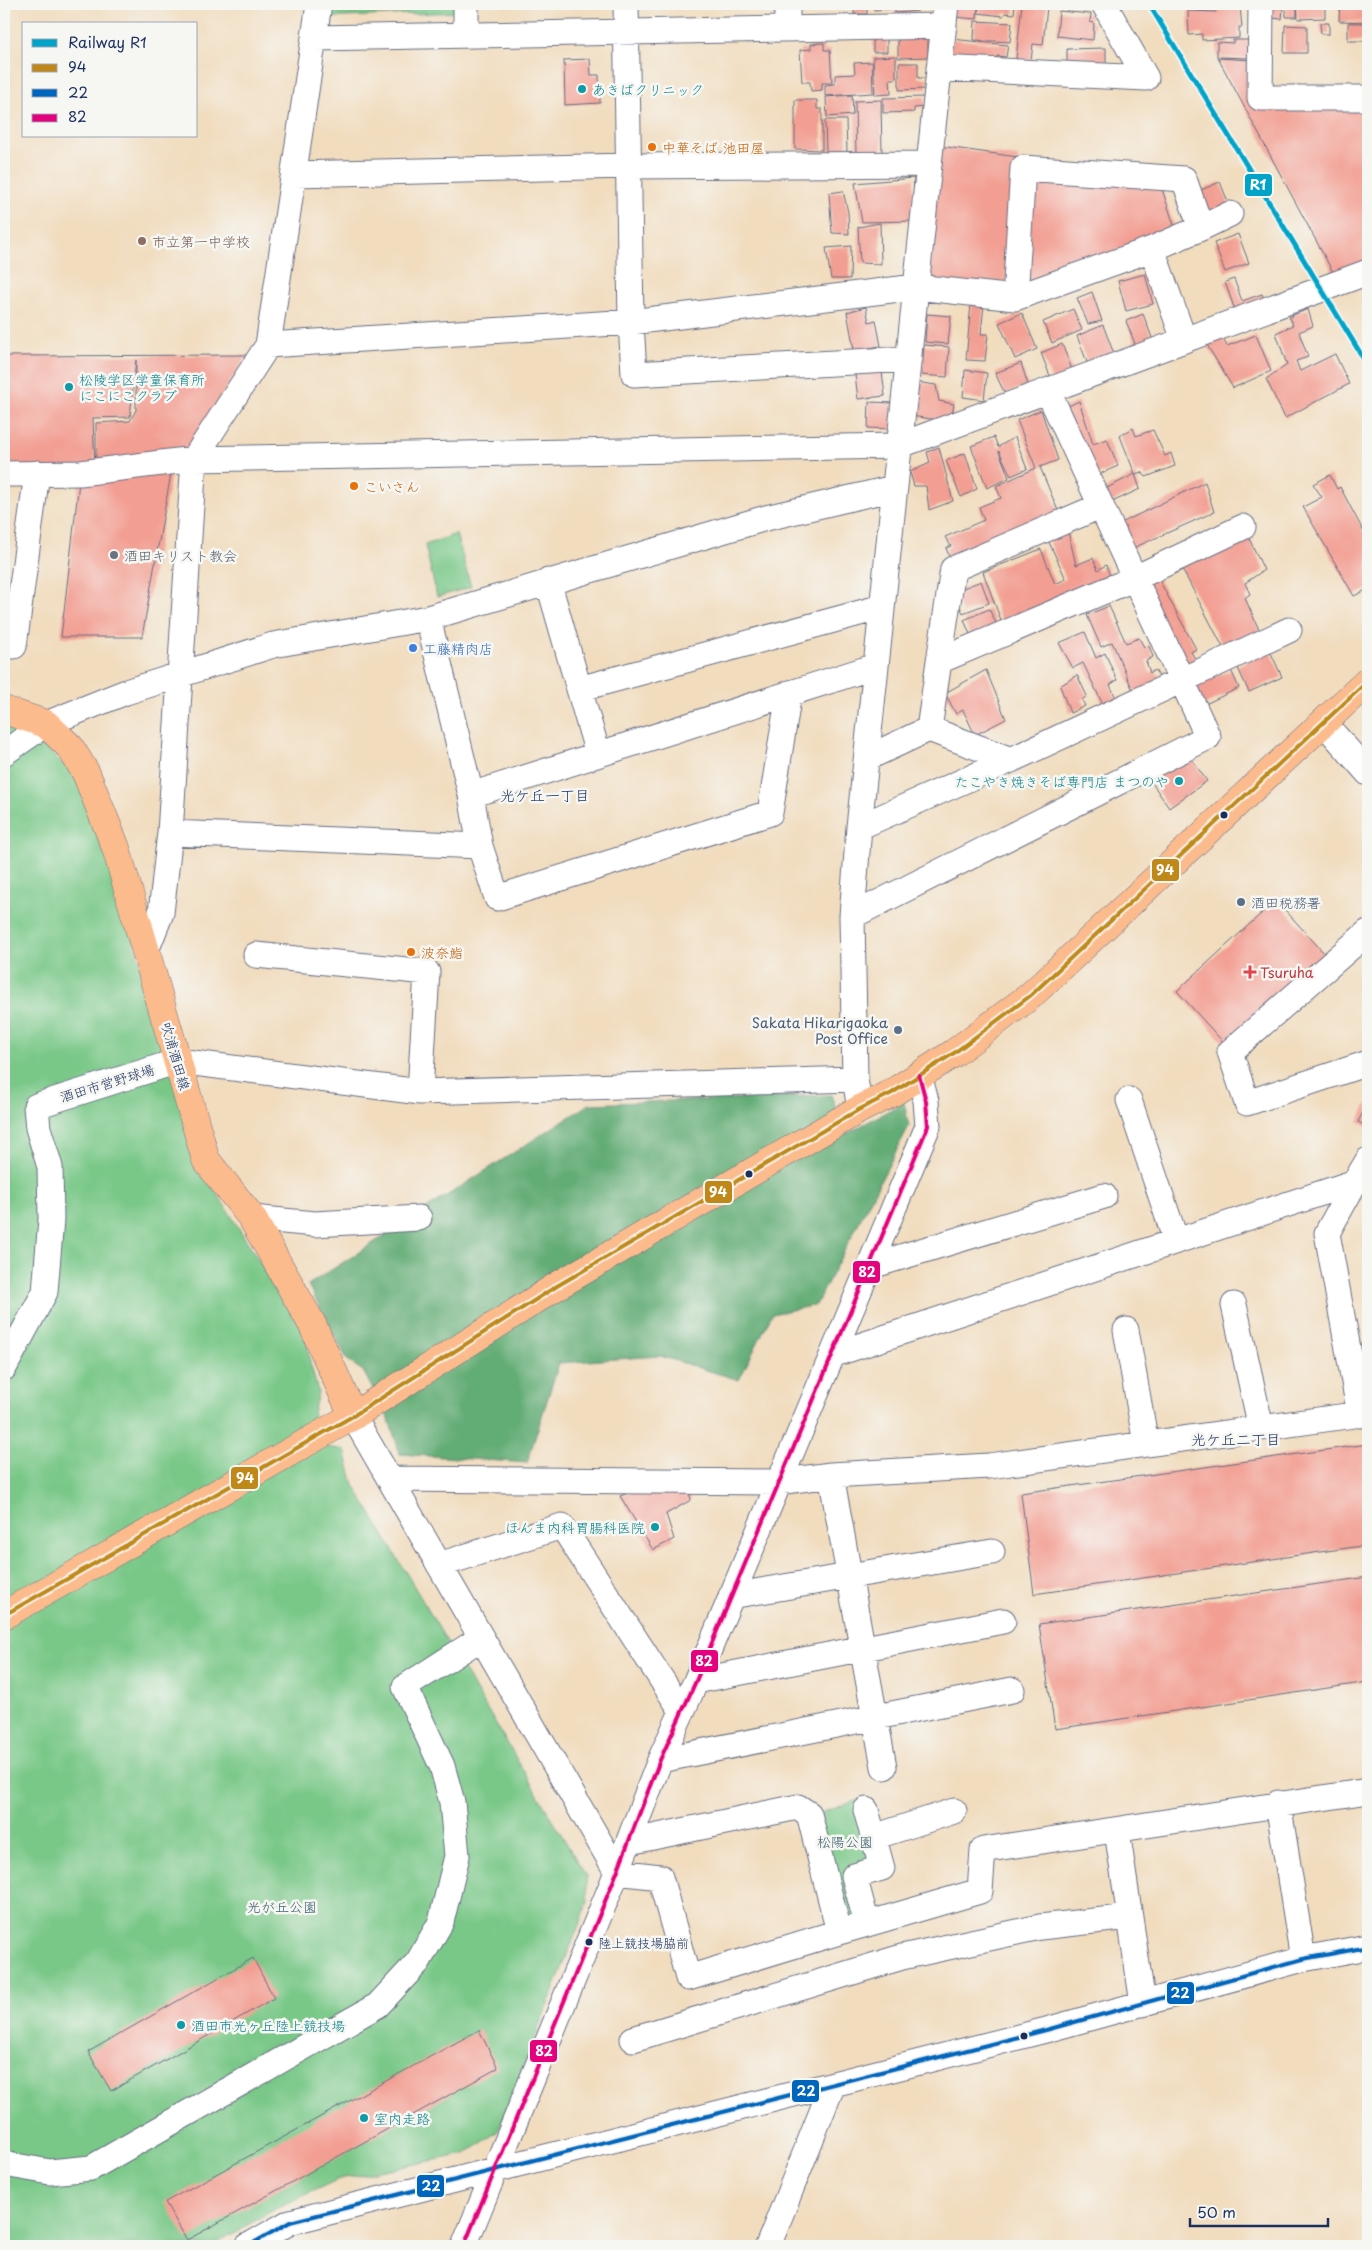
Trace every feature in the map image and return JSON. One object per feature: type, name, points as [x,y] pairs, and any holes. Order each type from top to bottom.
[{"type":"main road","points":[[4,1615],[353,1416],[557,1286],[860,1109],[892,1093],[954,1053],[1030,996],[1368,681]]},
{"type":"main road","name":"吹浦酒田線","points":[[4,710],[46,724],[70,746],[86,773],[116,848],[206,1160],[252,1218],[312,1324],[353,1416]]},
{"type":"street","points":[[146,951],[161,913],[170,834],[194,459],[268,345],[319,4]]},
{"type":"street","points":[[466,4],[466,35]]},
{"type":"street","points":[[626,4],[631,322],[634,374],[908,360]]},
{"type":"street","points":[[787,4],[787,29]]},
{"type":"street","points":[[939,68],[1146,78],[1104,4]]},
{"type":"street","points":[[1261,4],[1260,98],[1368,98]]},
{"type":"street","points":[[315,38],[787,29],[945,15],[898,446],[859,827],[852,916],[856,1078],[860,1109]]},
{"type":"street","points":[[294,174],[628,166],[929,164]]},
{"type":"street","points":[[1015,298],[1023,168],[1184,179],[1201,228]]},
{"type":"street","points":[[268,345],[631,322],[916,287],[1015,298],[1152,249],[1230,214]]},
{"type":"street","points":[[1152,249],[1184,340]]},
{"type":"street","points":[[4,474],[80,473],[194,459],[898,446],[1368,272]]},
{"type":"street","points":[[852,916],[1208,737],[1180,681],[1048,391]]},
{"type":"street","points":[[14,646],[37,473]]},
{"type":"street","points":[[4,753],[46,724],[126,692],[274,645],[428,618],[766,518],[894,488]]},
{"type":"street","points":[[929,729],[953,569],[1100,506]]},
{"type":"street","points":[[939,661],[1133,578],[1243,527]]},
{"type":"street","points":[[548,581],[598,754]]},
{"type":"street","points":[[579,689],[882,607]]},
{"type":"street","points":[[428,618],[470,795],[480,846],[497,898],[770,814],[789,693]]},
{"type":"street","points":[[859,827],[1011,760],[1289,630]]},
{"type":"street","points":[[470,795],[876,666]]},
{"type":"street","points":[[1324,723],[1368,773]]},
{"type":"street","points":[[867,758],[929,729],[1011,760]]},
{"type":"street","points":[[170,834],[480,846]]},
{"type":"street","points":[[1368,932],[1230,1052],[1247,1103],[1368,1063]]},
{"type":"street","points":[[256,955],[427,972],[420,1092]]},
{"type":"street","points":[[178,1061],[420,1092],[856,1078]]},
{"type":"street","name":"酒田市営野球場","points":[[4,1368],[44,1292],[51,1219],[50,1168],[38,1128],[36,1106],[178,1061]]},
{"type":"street","points":[[464,2246],[617,1872],[660,1760],[696,1681],[778,1482],[835,1354],[928,1126],[926,1101],[919,1075]]},
{"type":"street","points":[[1129,1100],[1176,1241]]},
{"type":"street","points":[[390,1480],[778,1482],[831,1476],[990,1466],[1364,1414],[1327,1233],[1368,1160]]},
{"type":"street","points":[[835,1354],[1355,1182]]},
{"type":"street","points":[[871,1266],[1104,1196]]},
{"type":"street","points":[[252,1218],[315,1224],[419,1218]]},
{"type":"street","points":[[1234,1306],[1261,1428]]},
{"type":"street","points":[[1126,1330],[1146,1444]]},
{"type":"street","points":[[353,1416],[617,1872]]},
{"type":"street","points":[[831,1476],[848,1577],[864,1648],[884,1767]]},
{"type":"street","points":[[439,1565],[562,1526],[682,1710]]},
{"type":"street","points":[[731,1596],[992,1552]]},
{"type":"street","points":[[696,1681],[1003,1622]]},
{"type":"street","points":[[4,2164],[50,2172],[91,2168],[378,2005],[418,1962],[441,1922],[457,1856],[452,1802],[442,1766],[405,1687],[482,1638]]},
{"type":"street","points":[[660,1760],[1012,1690]]},
{"type":"street","points":[[617,1872],[660,1877],[688,1978],[980,1891],[983,1850],[1117,1831],[1368,1791]]},
{"type":"street","points":[[1278,1804],[1303,1959]]},
{"type":"street","points":[[629,1842],[798,1807],[809,1814],[840,1932]]},
{"type":"street","points":[[866,1810],[882,1868],[854,1876],[867,1924]]},
{"type":"street","points":[[874,1837],[954,1811]]},
{"type":"street","points":[[1117,1831],[1143,2004]]},
{"type":"street","points":[[633,2039],[902,1956],[1040,1927],[1130,1917]]},
{"type":"street","points":[[248,2246],[290,2222],[495,2168],[1046,2030],[1303,1959],[1368,1948]]},
{"type":"street","points":[[768,2246],[833,2084]]},
{"type":"green space","points":[[324,4],[457,4],[457,12],[322,18]]},
{"type":"green space","points":[[456,534],[471,587],[437,597],[425,545]]},
{"type":"green space","name":"光が丘公園","points":[[4,709],[66,767],[93,802],[201,1168],[306,1335],[310,1362],[318,1392],[313,1413],[322,1446],[345,1450],[354,1485],[586,1876],[588,1902],[498,2131],[466,2154],[339,2179],[279,2207],[211,2246],[4,2246]]},
{"type":"green space","points":[[831,1095],[846,1134],[904,1102],[909,1126],[816,1305],[772,1314],[739,1380],[660,1356],[559,1363],[527,1463],[400,1454],[389,1420],[363,1371],[348,1361],[308,1285],[589,1104]]},
{"type":"green space","name":"松陽公園","points":[[861,1799],[878,1865],[851,1877],[864,1922],[841,1928],[812,1816]]},
{"type":"building","points":[[854,4],[867,4],[867,14],[854,14]]},
{"type":"building","points":[[874,4],[889,4],[890,9],[874,10]]},
{"type":"building","points":[[895,4],[918,4],[918,11],[895,13]]},
{"type":"building","points":[[954,4],[978,4],[977,19],[953,17]]},
{"type":"building","points":[[979,4],[1015,4],[1014,14],[1005,13],[1003,16],[978,13]]},
{"type":"building","points":[[1022,4],[1047,7],[1043,45],[1033,44],[1031,61],[1016,59]]},
{"type":"building","points":[[1197,4],[1214,4],[1214,10],[1197,10]]},
{"type":"building","points":[[1215,4],[1229,4],[1229,8],[1240,7],[1242,27],[1239,27],[1239,38],[1202,40],[1202,34],[1189,35],[1188,11],[1216,12]]},
{"type":"building","points":[[1286,4],[1297,4],[1297,17],[1286,17]]},
{"type":"building","points":[[1297,4],[1325,4],[1325,18],[1298,19]]},
{"type":"building","points":[[1340,4],[1368,4],[1368,22],[1339,21]]},
{"type":"building","points":[[1272,8],[1283,8],[1282,19],[1271,18]]},
{"type":"building","points":[[1059,11],[1091,14],[1090,22],[1094,23],[1093,40],[1057,36]]},
{"type":"building","points":[[975,21],[1012,23],[1010,42],[974,40]]},
{"type":"building","points":[[1320,23],[1329,23],[1329,34],[1321,34]]},
{"type":"building","points":[[1348,23],[1368,23],[1368,41],[1348,41]]},
{"type":"building","points":[[1285,25],[1307,26],[1307,53],[1284,53]]},
{"type":"building","points":[[928,30],[928,57],[898,58],[898,31]]},
{"type":"building","points":[[873,32],[887,32],[887,52],[873,52]]},
{"type":"building","points":[[952,39],[1008,45],[1006,57],[997,56],[996,64],[950,59]]},
{"type":"building","points":[[1233,40],[1249,40],[1249,58],[1217,57],[1217,42],[1233,43]]},
{"type":"building","points":[[824,43],[824,50],[830,50],[832,83],[822,83],[822,90],[811,91],[810,82],[802,82],[800,50],[811,49],[811,44]]},
{"type":"building","points":[[1106,48],[1106,69],[1067,69],[1067,49]]},
{"type":"building","points":[[896,56],[896,79],[890,79],[891,94],[875,95],[873,57]]},
{"type":"building","points":[[1218,58],[1251,60],[1251,104],[1368,106],[1368,263],[1335,276]]},
{"type":"building","name":"あきばクリニック","points":[[590,59],[591,75],[599,75],[600,103],[565,105],[564,60]]},
{"type":"building","points":[[872,62],[873,93],[825,96],[825,85],[835,84],[835,75],[855,74],[854,63]]},
{"type":"building","points":[[899,63],[918,63],[918,78],[927,78],[927,89],[899,90]]},
{"type":"building","points":[[852,95],[853,115],[827,117],[826,97]]},
{"type":"building","points":[[925,97],[925,107],[914,108],[914,112],[883,113],[883,98]]},
{"type":"building","points":[[795,100],[817,100],[817,109],[822,109],[822,150],[795,149]]},
{"type":"building","points":[[881,100],[882,155],[856,156],[855,101]]},
{"type":"building","points":[[825,120],[846,120],[847,152],[826,152]]},
{"type":"building","points":[[939,146],[1018,157],[1005,287],[933,283],[929,273]]},
{"type":"building","points":[[1032,177],[1159,180],[1175,228],[1028,285]]},
{"type":"building","points":[[914,178],[912,221],[862,222],[855,183]]},
{"type":"building","points":[[1220,182],[1233,214],[1209,224],[1196,192]]},
{"type":"building","points":[[843,191],[848,212],[849,234],[832,233],[829,193]]},
{"type":"building","points":[[880,223],[881,264],[860,263],[858,227]]},
{"type":"building","points":[[1238,234],[1249,263],[1225,272],[1214,243]]},
{"type":"building","points":[[851,246],[850,279],[831,279],[826,248]]},
{"type":"building","points":[[1145,274],[1153,304],[1126,311],[1118,281]]},
{"type":"building","points":[[1234,279],[1242,301],[1262,294],[1265,302],[1236,313],[1225,282]]},
{"type":"building","points":[[1092,292],[1102,321],[1088,324],[1077,298]]},
{"type":"building","points":[[971,303],[984,304],[981,334],[988,334],[985,361],[966,360]]},
{"type":"building","points":[[866,307],[869,322],[876,320],[881,346],[854,350],[847,312]]},
{"type":"building","points":[[1073,309],[1082,330],[1052,343],[1043,322]]},
{"type":"building","points":[[1308,309],[1313,326],[1299,332],[1308,357],[1296,361],[1300,371],[1335,354],[1349,384],[1285,418],[1266,379],[1287,365],[1276,333],[1293,325],[1289,317]]},
{"type":"building","points":[[1022,313],[1037,349],[1015,359],[999,323]]},
{"type":"building","points":[[927,314],[951,316],[948,344],[925,342]]},
{"type":"building","points":[[1143,314],[1154,343],[1137,349],[1126,321]]},
{"type":"building","points":[[1103,325],[1116,359],[1090,370],[1077,336]]},
{"type":"building","points":[[1219,332],[1227,346],[1256,335],[1271,371],[1233,388],[1204,340]]},
{"type":"building","points":[[1062,344],[1073,372],[1052,381],[1041,353]]},
{"type":"building","points":[[924,345],[949,347],[947,377],[922,375]]},
{"type":"building","points":[[247,355],[181,461],[173,462],[142,637],[61,637],[80,473],[168,462],[96,466],[96,423],[130,421],[136,410],[136,360],[130,417],[93,418],[95,469],[4,472],[4,356]]},
{"type":"building","points":[[1021,363],[1028,385],[1005,394],[995,373]]},
{"type":"building","points":[[965,370],[987,373],[984,400],[963,397]]},
{"type":"building","points":[[882,371],[885,396],[858,399],[855,375]]},
{"type":"building","points":[[916,382],[936,385],[939,401],[954,404],[951,422],[911,416]]},
{"type":"building","points":[[1079,401],[1093,444],[1107,439],[1118,466],[1093,477],[1060,410]]},
{"type":"building","points":[[869,402],[894,403],[893,429],[868,428]]},
{"type":"building","points":[[1041,410],[1058,460],[1040,467],[1061,518],[950,559],[946,548],[951,546],[945,537],[984,520],[979,507],[1001,498],[996,486],[1036,468],[1017,420]]},
{"type":"building","points":[[1133,428],[1136,436],[1153,430],[1165,456],[1171,453],[1175,466],[1146,477],[1142,472],[1135,474],[1120,436]]},
{"type":"building","points":[[994,437],[998,447],[1015,437],[1027,469],[1011,476],[999,451],[1009,478],[987,488],[971,446]]},
{"type":"building","points":[[939,447],[953,501],[929,510],[926,486],[914,486],[910,472],[930,463],[927,452]]},
{"type":"building","points":[[965,453],[977,489],[961,497],[946,461]]},
{"type":"building","points":[[1135,474],[1140,489],[1110,503],[1105,489]]},
{"type":"building","points":[[1330,475],[1337,489],[1340,487],[1368,540],[1368,589],[1354,596],[1303,507],[1322,497],[1313,484]]},
{"type":"building","points":[[1205,482],[1214,512],[1131,549],[1119,524]]},
{"type":"building","points":[[1068,531],[1076,565],[1093,558],[1098,570],[1106,565],[1111,579],[1003,626],[983,572],[1041,549],[1055,584],[1066,579],[1048,540]]},
{"type":"building","points":[[1246,532],[1264,570],[1245,583],[1250,594],[1245,598],[1260,632],[1225,651],[1179,563]]},
{"type":"building","points":[[1157,576],[1196,649],[1191,652],[1197,662],[1182,670],[1138,580]]},
{"type":"building","points":[[981,581],[989,603],[963,613],[953,592]]},
{"type":"building","points":[[1109,606],[1126,643],[1139,638],[1144,647],[1149,646],[1153,657],[1146,661],[1150,673],[1155,670],[1162,681],[1135,695],[1112,642],[1101,647],[1087,615]]},
{"type":"building","points":[[989,609],[999,629],[972,639],[964,620]]},
{"type":"building","points":[[1085,632],[1096,658],[1105,653],[1117,680],[1110,685],[1117,700],[1104,707],[1083,663],[1073,668],[1059,643]]},
{"type":"building","points":[[1270,651],[1282,677],[1249,692],[1237,666]]},
{"type":"building","points":[[986,670],[1006,719],[975,735],[963,710],[956,714],[945,693]]},
{"type":"building","points":[[1231,670],[1239,688],[1199,707],[1188,688]]},
{"type":"building","points":[[1077,675],[1087,696],[1082,700],[1085,706],[1070,713],[1060,686]]},
{"type":"building","name":"たこやき焼きそば専門店 まつのや","points":[[1188,754],[1207,781],[1169,808],[1150,780]]},
{"type":"building","name":"Tsuruha","points":[[1276,900],[1324,953],[1223,1042],[1177,991]]},
{"type":"building","points":[[1368,1102],[1368,1127],[1358,1122]]},
{"type":"building","points":[[1368,1444],[1368,1545],[1034,1594],[1021,1493]]},
{"type":"building","name":"ほんま内科胃腸科医院","points":[[651,1485],[654,1494],[688,1487],[691,1500],[666,1514],[674,1539],[653,1550],[620,1496]]},
{"type":"building","points":[[1368,1577],[1368,1682],[1055,1729],[1039,1624]]},
{"type":"building","name":"酒田市光ヶ丘陸上競技場","points":[[253,1958],[274,1998],[111,2091],[88,2052]]},
{"type":"building","name":"室内走路","points":[[479,2030],[498,2068],[187,2240],[165,2202]]},
{"type":"rail line","name":"R1","points":[[1149,4],[1368,366]]},
{"type":"transit line","name":"94","points":[[4,1615],[353,1416],[557,1286],[860,1109],[892,1093],[954,1053],[1030,996],[1368,681]]},
{"type":"transit line","name":"82","points":[[464,2246],[617,1872],[660,1760],[696,1681],[928,1126],[926,1101],[919,1075]]},
{"type":"transit line","name":"22","points":[[248,2246],[290,2222],[1046,2030],[1303,1959],[1368,1947]]},
{"type":"place","name":"あきばクリニック","points":[[582,89]]},
{"type":"place","name":"中華そば 池田屋","points":[[652,147]]},
{"type":"place","name":"市立第一中学校","points":[[142,241]]},
{"type":"place","name":"松陵学区学童保育所 にこにこクラブ","points":[[69,387]]},
{"type":"place","name":"こいさん","points":[[354,486]]},
{"type":"place","name":"酒田キリスト教会","points":[[114,555]]},
{"type":"place","name":"工藤精肉店","points":[[413,648]]},
{"type":"place","name":"たこやき焼きそば専門店 まつのや","points":[[1179,781]]},
{"type":"place","name":"酒田税務署","points":[[1241,902]]},
{"type":"place","name":"波奈鮨","points":[[411,952]]},
{"type":"place","name":"Tsuruha","points":[[1250,972]]},
{"type":"place","name":"Sakata Hikarigaoka Post Office","points":[[898,1030]]},
{"type":"place","name":"ほんま内科胃腸科医院","points":[[655,1527]]},
{"type":"place","name":"陸上競技場脇前","points":[[589,1942]]},
{"type":"place","name":"酒田市光ヶ丘陸上競技場","points":[[181,2025]]},
{"type":"place","name":"室内走路","points":[[364,2118]]},
{"type":"district","name":"光ケ丘一丁目","points":[[545,794]]},
{"type":"district","name":"光ケ丘二丁目","points":[[1236,1438]]}]
